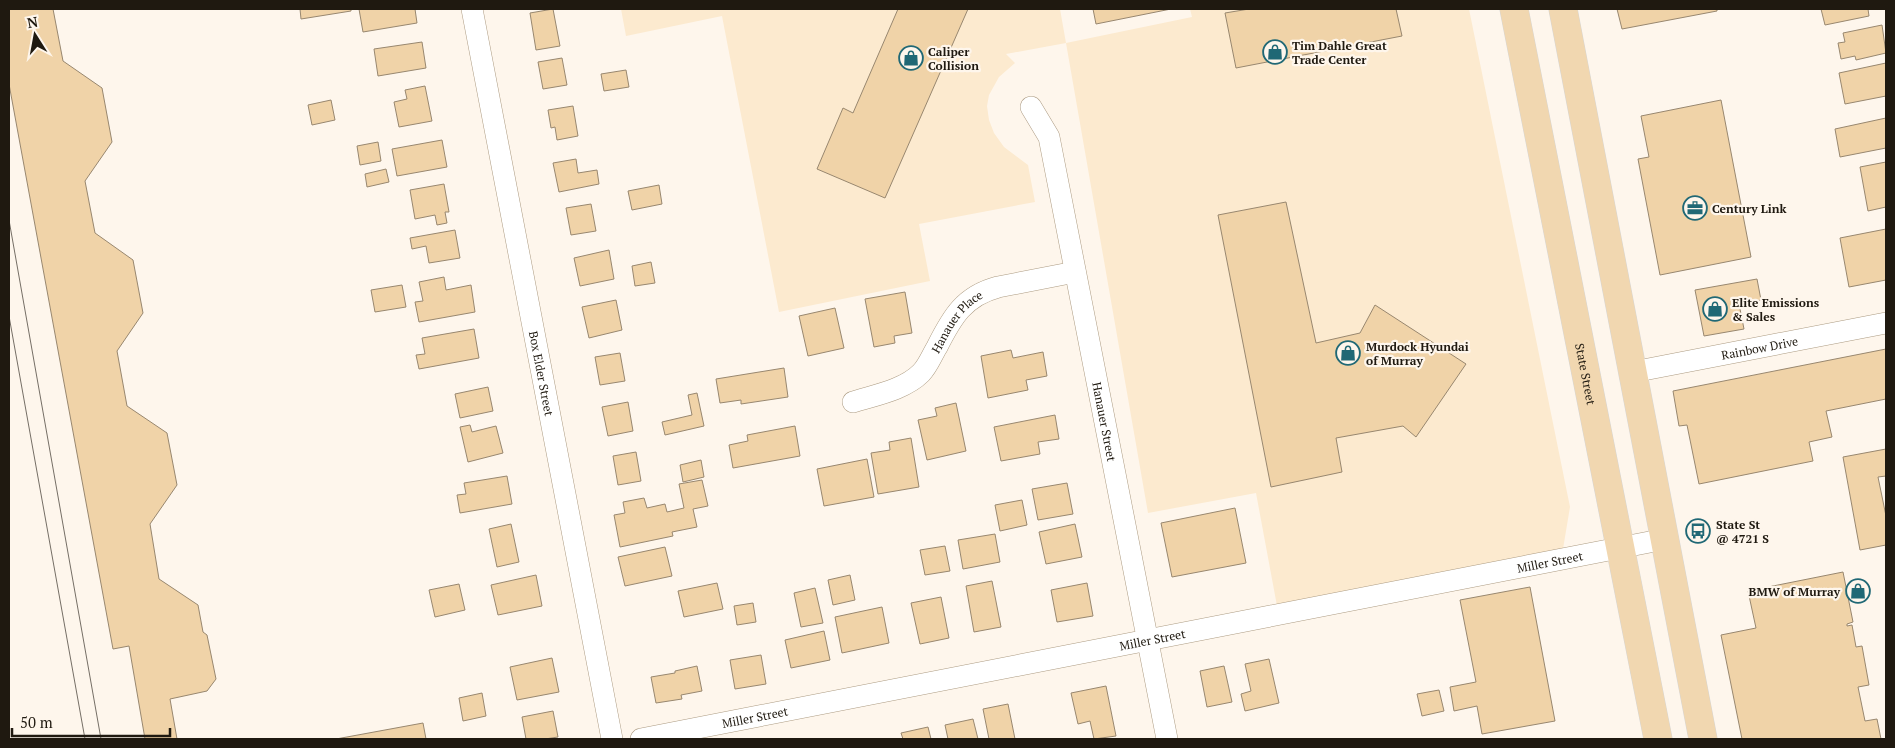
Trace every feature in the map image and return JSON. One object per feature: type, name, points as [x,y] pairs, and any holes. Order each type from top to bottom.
[{"type":"main road","name":"State Street","points":[[1514,9],[1658,739]]},
{"type":"main road","points":[[1563,9],[1703,739]]},
{"type":"street","name":"Box Elder Street","points":[[472,9],[612,739]]},
{"type":"street","name":"Hanauer Street","points":[[1031,107],[1050,137],[1167,739]]},
{"type":"street","name":"Hanauer Place","points":[[853,402],[902,385],[917,376],[927,365],[955,315],[962,306],[973,298],[987,290],[998,287],[1075,272]]},
{"type":"street","name":"Rainbow Drive","points":[[1633,372],[1886,323]]},
{"type":"street","name":"Miller Street","points":[[641,739],[1665,539]]},
{"type":"shaded area","points":[[621,9],[1060,9],[1066,43],[1006,54],[1015,63],[999,77],[989,95],[987,106],[989,120],[994,133],[1004,147],[1028,165],[1035,202],[919,224],[930,281],[779,312],[722,16],[626,36]]},
{"type":"shaded area","points":[[1190,9],[1469,9],[1570,507],[1563,549],[1277,606],[1256,493],[1148,513],[1066,43],[1192,17]]},
{"type":"building","points":[[9,9],[53,9],[63,61],[102,88],[112,142],[85,181],[95,233],[133,260],[143,313],[117,351],[127,406],[167,433],[177,485],[150,524],[159,579],[198,605],[203,632],[207,635],[216,679],[207,691],[170,699],[177,739],[145,739],[129,646],[113,649],[9,84]]},
{"type":"building","points":[[300,9],[351,9],[351,11],[301,19]]},
{"type":"building","points":[[359,9],[415,9],[417,23],[363,32]]},
{"type":"building","points":[[553,9],[560,46],[536,50],[530,13]]},
{"type":"building","name":"Caliper Collision","points":[[898,9],[968,9],[885,198],[817,169],[843,108],[853,113]]},
{"type":"building","points":[[1093,9],[1171,9],[1096,24]]},
{"type":"building","name":"Tim Dahle Great Trade Center","points":[[1249,9],[1396,9],[1402,36],[1236,68],[1225,13]]},
{"type":"building","points":[[1617,9],[1717,9],[1717,11],[1622,29]]},
{"type":"building","points":[[1821,9],[1868,9],[1869,16],[1825,25]]},
{"type":"building","points":[[1882,25],[1886,53],[1856,60],[1855,56],[1841,59],[1838,43],[1845,42],[1843,33]]},
{"type":"building","points":[[422,42],[426,68],[378,76],[374,49]]},
{"type":"building","points":[[562,58],[567,85],[543,89],[538,62]]},
{"type":"building","points":[[1886,63],[1886,96],[1845,104],[1839,73]]},
{"type":"building","points":[[626,70],[629,87],[604,91],[601,74]]},
{"type":"building","points":[[425,86],[432,121],[399,127],[394,102],[407,99],[405,90]]},
{"type":"building","points":[[331,100],[335,120],[312,125],[308,105]]},
{"type":"building","name":"Century Link","points":[[1721,100],[1751,257],[1660,275],[1638,159],[1649,157],[1641,116]]},
{"type":"building","points":[[573,106],[578,136],[557,140],[555,127],[551,128],[548,110]]},
{"type":"building","points":[[1886,118],[1886,148],[1840,157],[1835,129]]},
{"type":"building","points":[[442,140],[447,167],[397,176],[392,149]]},
{"type":"building","points":[[378,142],[381,161],[360,165],[357,146]]},
{"type":"building","points":[[576,159],[578,173],[597,170],[599,184],[559,192],[553,163]]},
{"type":"building","points":[[1886,162],[1886,207],[1868,211],[1860,167]]},
{"type":"building","points":[[386,169],[389,182],[367,187],[365,174]]},
{"type":"building","points":[[444,184],[449,212],[445,212],[447,223],[437,225],[435,215],[415,219],[410,190]]},
{"type":"building","points":[[659,185],[662,204],[632,210],[628,191]]},
{"type":"building","name":"Murdock Hyundai of Murray","points":[[1286,202],[1316,343],[1360,333],[1375,305],[1466,364],[1416,437],[1403,426],[1336,438],[1342,472],[1271,487],[1218,215]]},
{"type":"building","points":[[591,204],[596,231],[571,235],[566,208]]},
{"type":"building","points":[[1886,229],[1886,280],[1849,287],[1840,238]]},
{"type":"building","points":[[455,230],[460,258],[429,263],[426,246],[412,249],[410,238]]},
{"type":"building","points":[[609,250],[614,279],[580,286],[574,258]]},
{"type":"building","points":[[651,262],[655,283],[635,286],[632,266]]},
{"type":"building","points":[[444,277],[446,290],[471,285],[475,312],[419,322],[415,302],[423,301],[419,282]]},
{"type":"building","points":[[1757,279],[1761,300],[1739,304],[1744,329],[1704,336],[1695,290]]},
{"type":"building","points":[[402,285],[406,307],[375,312],[371,290]]},
{"type":"building","points":[[905,292],[912,333],[894,336],[895,343],[874,347],[865,299]]},
{"type":"building","points":[[616,300],[622,330],[589,338],[582,307]]},
{"type":"building","points":[[835,308],[844,348],[808,356],[799,316]]},
{"type":"building","points":[[474,329],[479,358],[419,369],[416,355],[425,354],[422,338]]},
{"type":"building","points":[[1886,349],[1886,399],[1826,411],[1832,437],[1809,442],[1813,461],[1699,484],[1687,425],[1679,426],[1673,391]]},
{"type":"building","points":[[1011,350],[1013,358],[1043,352],[1047,376],[1026,380],[1028,390],[988,398],[981,356]]},
{"type":"building","points":[[620,353],[625,381],[600,385],[595,357]]},
{"type":"building","points":[[784,368],[788,397],[741,404],[741,400],[720,403],[716,379]]},
{"type":"building","points":[[488,387],[493,411],[460,418],[455,394]]},
{"type":"building","points":[[697,393],[704,426],[665,435],[662,422],[692,415],[688,395]]},
{"type":"building","points":[[628,402],[633,431],[608,436],[602,407]]},
{"type":"building","points":[[956,403],[966,451],[927,460],[918,420],[937,416],[935,408]]},
{"type":"building","points":[[1055,415],[1059,439],[1038,442],[1040,454],[1001,461],[994,427]]},
{"type":"building","points":[[470,425],[472,432],[496,426],[503,453],[468,462],[460,427]]},
{"type":"building","points":[[795,426],[800,456],[733,468],[729,445],[748,441],[747,435]]},
{"type":"building","points":[[911,438],[919,487],[878,494],[871,453],[890,450],[889,442]]},
{"type":"building","points":[[1886,449],[1886,476],[1878,477],[1886,516],[1886,545],[1860,550],[1843,457]]},
{"type":"building","points":[[636,452],[641,481],[618,485],[613,456]]},
{"type":"building","points":[[867,459],[874,497],[824,506],[817,469]]},
{"type":"building","points":[[701,460],[704,477],[683,482],[680,465]]},
{"type":"building","points":[[507,476],[512,504],[460,513],[457,495],[466,494],[464,483]]},
{"type":"building","points":[[702,480],[708,506],[693,509],[697,527],[672,532],[673,536],[620,547],[614,515],[625,513],[623,502],[644,498],[647,508],[665,504],[667,512],[684,508],[679,484]]},
{"type":"building","points":[[1067,483],[1073,514],[1038,520],[1032,489]]},
{"type":"building","points":[[1022,500],[1027,525],[1000,531],[995,505]]},
{"type":"building","points":[[1235,508],[1246,563],[1172,577],[1161,523]]},
{"type":"building","points":[[511,524],[519,562],[497,567],[489,529]]},
{"type":"building","points":[[1075,524],[1082,557],[1046,564],[1039,532]]},
{"type":"building","points":[[995,534],[1000,562],[963,569],[958,540]]},
{"type":"building","points":[[945,546],[950,571],[925,575],[920,550]]},
{"type":"building","points":[[665,547],[672,576],[625,586],[618,557]]},
{"type":"building","points":[[1843,572],[1853,622],[1847,624],[1847,626],[1852,625],[1856,647],[1862,646],[1869,685],[1858,687],[1865,721],[1877,719],[1881,739],[1742,739],[1721,635],[1756,628],[1748,591]]},
{"type":"building","points":[[536,575],[542,606],[498,615],[491,585]]},
{"type":"building","points":[[850,575],[855,600],[833,605],[828,580]]},
{"type":"building","points":[[992,581],[1001,627],[974,632],[966,586]]},
{"type":"building","points":[[717,583],[723,609],[684,617],[678,591]]},
{"type":"building","points":[[1087,583],[1093,616],[1057,622],[1051,590]]},
{"type":"building","points":[[459,584],[465,610],[435,617],[429,590]]},
{"type":"building","points":[[1530,587],[1555,721],[1482,734],[1477,706],[1454,711],[1450,687],[1476,682],[1460,600]]},
{"type":"building","points":[[815,588],[823,623],[801,627],[794,593]]},
{"type":"building","points":[[941,597],[949,638],[920,644],[911,603]]},
{"type":"building","points":[[753,603],[756,622],[737,625],[734,606]]},
{"type":"building","points":[[882,607],[889,643],[842,653],[835,617]]},
{"type":"building","points":[[824,631],[830,660],[791,668],[785,640]]},
{"type":"building","points":[[761,655],[766,684],[735,689],[730,660]]},
{"type":"building","points":[[552,658],[559,692],[517,700],[510,667]]},
{"type":"building","points":[[1269,659],[1279,703],[1245,711],[1241,694],[1251,691],[1245,664]]},
{"type":"building","points":[[697,666],[702,691],[681,695],[682,699],[656,703],[651,677],[675,673],[675,671]]},
{"type":"building","points":[[1224,666],[1232,702],[1207,707],[1200,671]]},
{"type":"building","points":[[1106,686],[1116,736],[1094,739],[1090,721],[1078,724],[1071,693]]},
{"type":"building","points":[[1439,690],[1444,711],[1422,716],[1417,694]]},
{"type":"building","points":[[482,693],[486,716],[463,721],[459,698]]},
{"type":"building","points":[[1008,704],[1015,739],[989,739],[983,709]]},
{"type":"building","points":[[553,711],[558,737],[526,739],[522,717]]},
{"type":"building","points":[[973,719],[978,739],[948,739],[945,725]]},
{"type":"building","points":[[423,723],[426,739],[336,739]]},
{"type":"building","points":[[928,727],[931,739],[903,739],[901,733]]},
{"type":"tram line","points":[[9,220],[101,739]]},
{"type":"tram line","points":[[9,316],[85,739]]},
{"type":"place","name":"Tim Dahle Great Trade Center","points":[[1275,52]]},
{"type":"place","name":"Caliper Collision","points":[[911,58]]},
{"type":"place","name":"Century Link","points":[[1695,208]]},
{"type":"place","name":"Elite Emissions & Sales","points":[[1715,309]]},
{"type":"place","name":"Murdock Hyundai of Murray","points":[[1348,353]]},
{"type":"place","name":"State St @ 4721 S","points":[[1698,531]]},
{"type":"place","name":"BMW of Murray","points":[[1858,591]]}]
